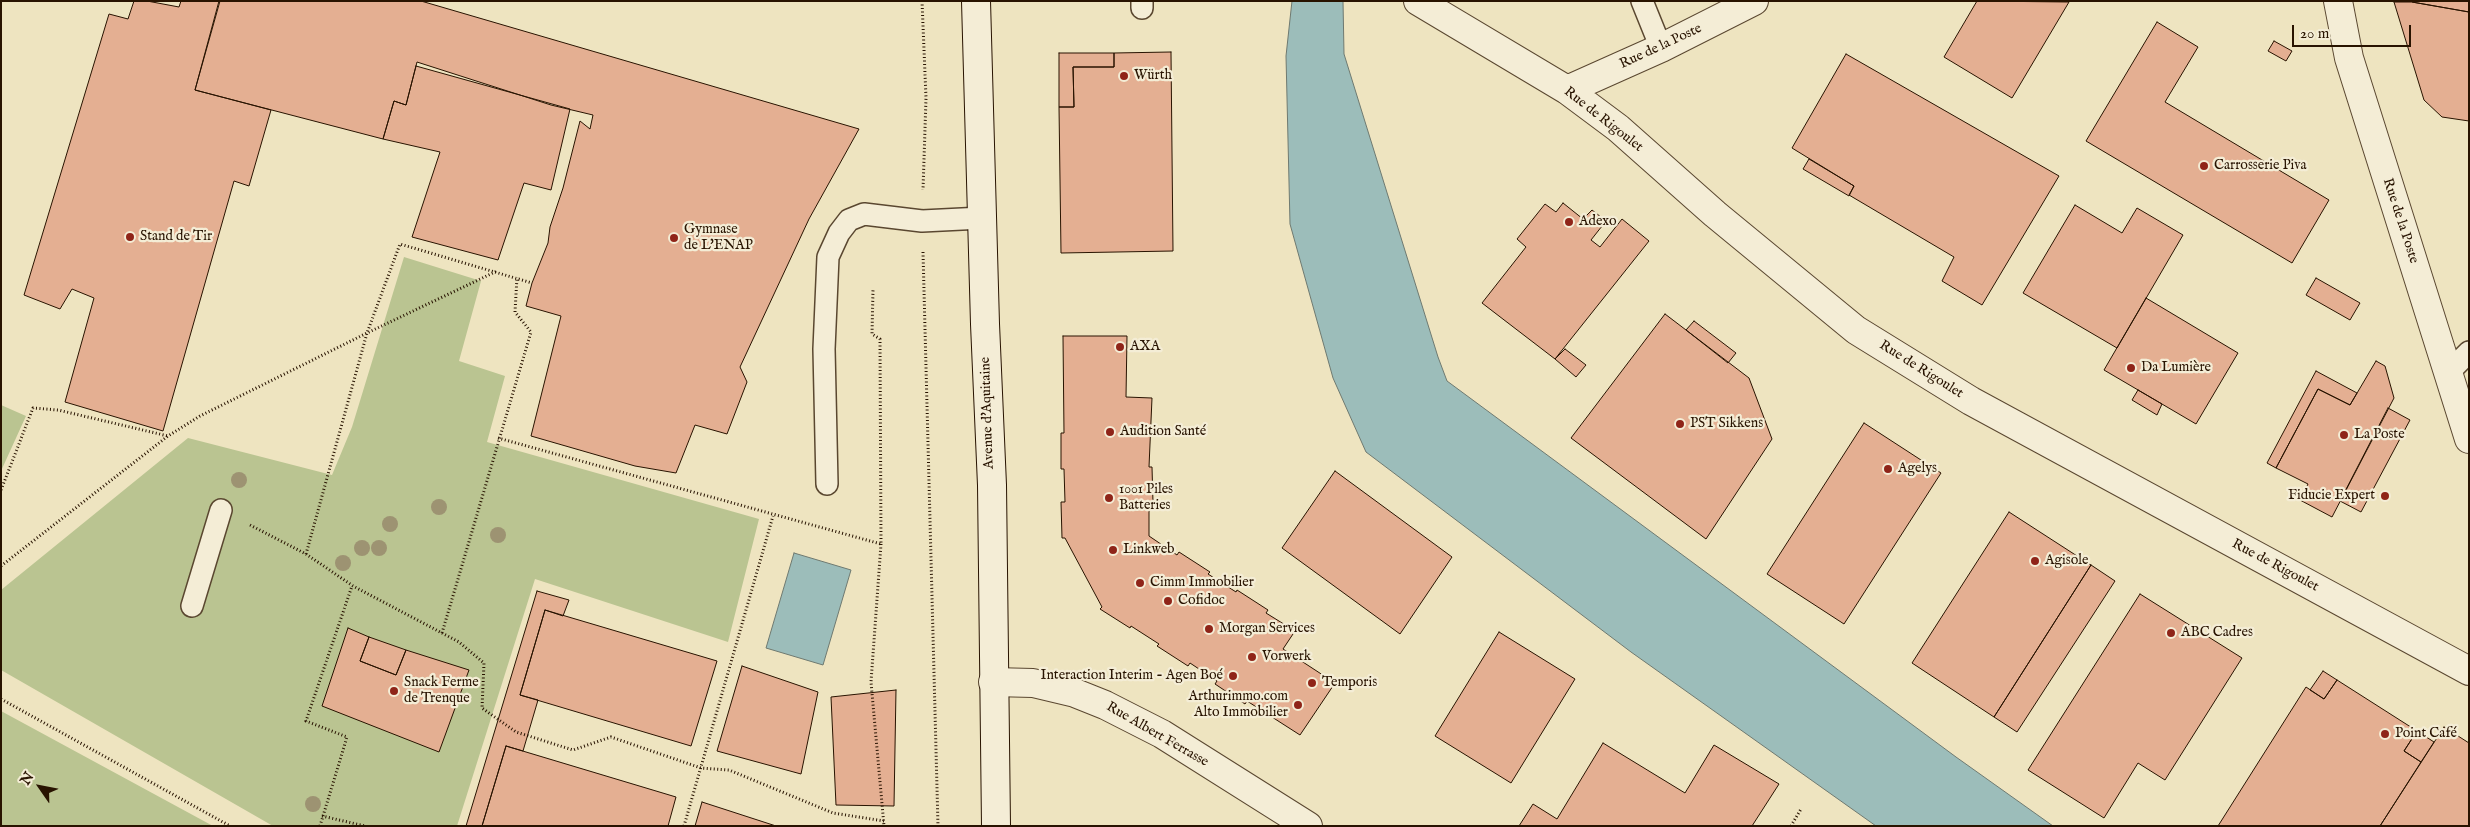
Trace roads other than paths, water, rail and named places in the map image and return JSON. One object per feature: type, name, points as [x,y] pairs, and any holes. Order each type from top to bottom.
[{"type":"street","name":"Avenue d'Aquitaine","points":[[976,1],[992,486],[996,826]]},
{"type":"street","name":"Rue de Rigoulet","points":[[1418,1],[1567,90],[1618,128],[1715,214],[1856,330],[1971,402],[2469,671]]},
{"type":"street","name":"Rue de la Poste","points":[[1567,90],[1662,48],[1754,1]]},
{"type":"street","name":"Rue de la Poste","points":[[2338,1],[2349,58],[2469,439]]},
{"type":"street","name":"Rue Albert Ferrasse","points":[[993,682],[1033,683],[1075,693],[1105,704],[1162,734],[1308,826]]},
{"type":"lane","points":[[1642,1],[1662,48]]},
{"type":"lane","points":[[827,484],[824,349],[828,257],[839,233],[849,220],[864,214],[922,221],[982,218]]},
{"type":"lane","points":[[2448,373],[2469,352]]},
{"type":"lane","points":[[192,606],[221,510]]},
{"type":"water","points":[[1292,1],[1343,1],[1344,54],[1447,381],[1956,757],[2053,826],[1876,826],[1631,652],[1366,452],[1333,378],[1290,224],[1286,56]]},
{"type":"water","points":[[794,553],[851,570],[823,665],[766,648]]},
{"type":"place","name":"Würth","points":[[1124,76]]},
{"type":"place","name":"Carrosserie Piva","points":[[2204,166]]},
{"type":"place","name":"Adexo","points":[[1569,222]]},
{"type":"place","name":"Stand de Tir","points":[[130,237]]},
{"type":"place","name":"Gymnase de L'ENAP","points":[[674,238]]},
{"type":"place","name":"AXA","points":[[1120,347]]},
{"type":"place","name":"Da Lumière","points":[[2131,368]]},
{"type":"place","name":"PST Sikkens","points":[[1680,424]]},
{"type":"place","name":"Audition Santé","points":[[1110,432]]},
{"type":"place","name":"La Poste","points":[[2344,435]]},
{"type":"place","name":"Agelys","points":[[1888,469]]},
{"type":"place","name":"Fiducie Expert","points":[[2385,496]]},
{"type":"place","name":"1001 Piles Batteries","points":[[1109,498]]},
{"type":"place","name":"Linkweb","points":[[1113,550]]},
{"type":"place","name":"Agisole","points":[[2035,561]]},
{"type":"place","name":"Cimm Immobilier","points":[[1140,583]]},
{"type":"place","name":"Cofidoc","points":[[1168,601]]},
{"type":"place","name":"Morgan Services","points":[[1209,629]]},
{"type":"place","name":"ABC Cadres","points":[[2171,633]]},
{"type":"place","name":"Vorwerk","points":[[1252,657]]},
{"type":"place","name":"Interaction Interim - Agen Boé","points":[[1233,676]]},
{"type":"place","name":"Temporis","points":[[1312,683]]},
{"type":"place","name":"Snack Ferme de Trenque","points":[[394,691]]},
{"type":"place","name":"Arthurimmo.com Alto Immobilier","points":[[1298,705]]},
{"type":"place","name":"Point Café","points":[[2385,734]]}]
